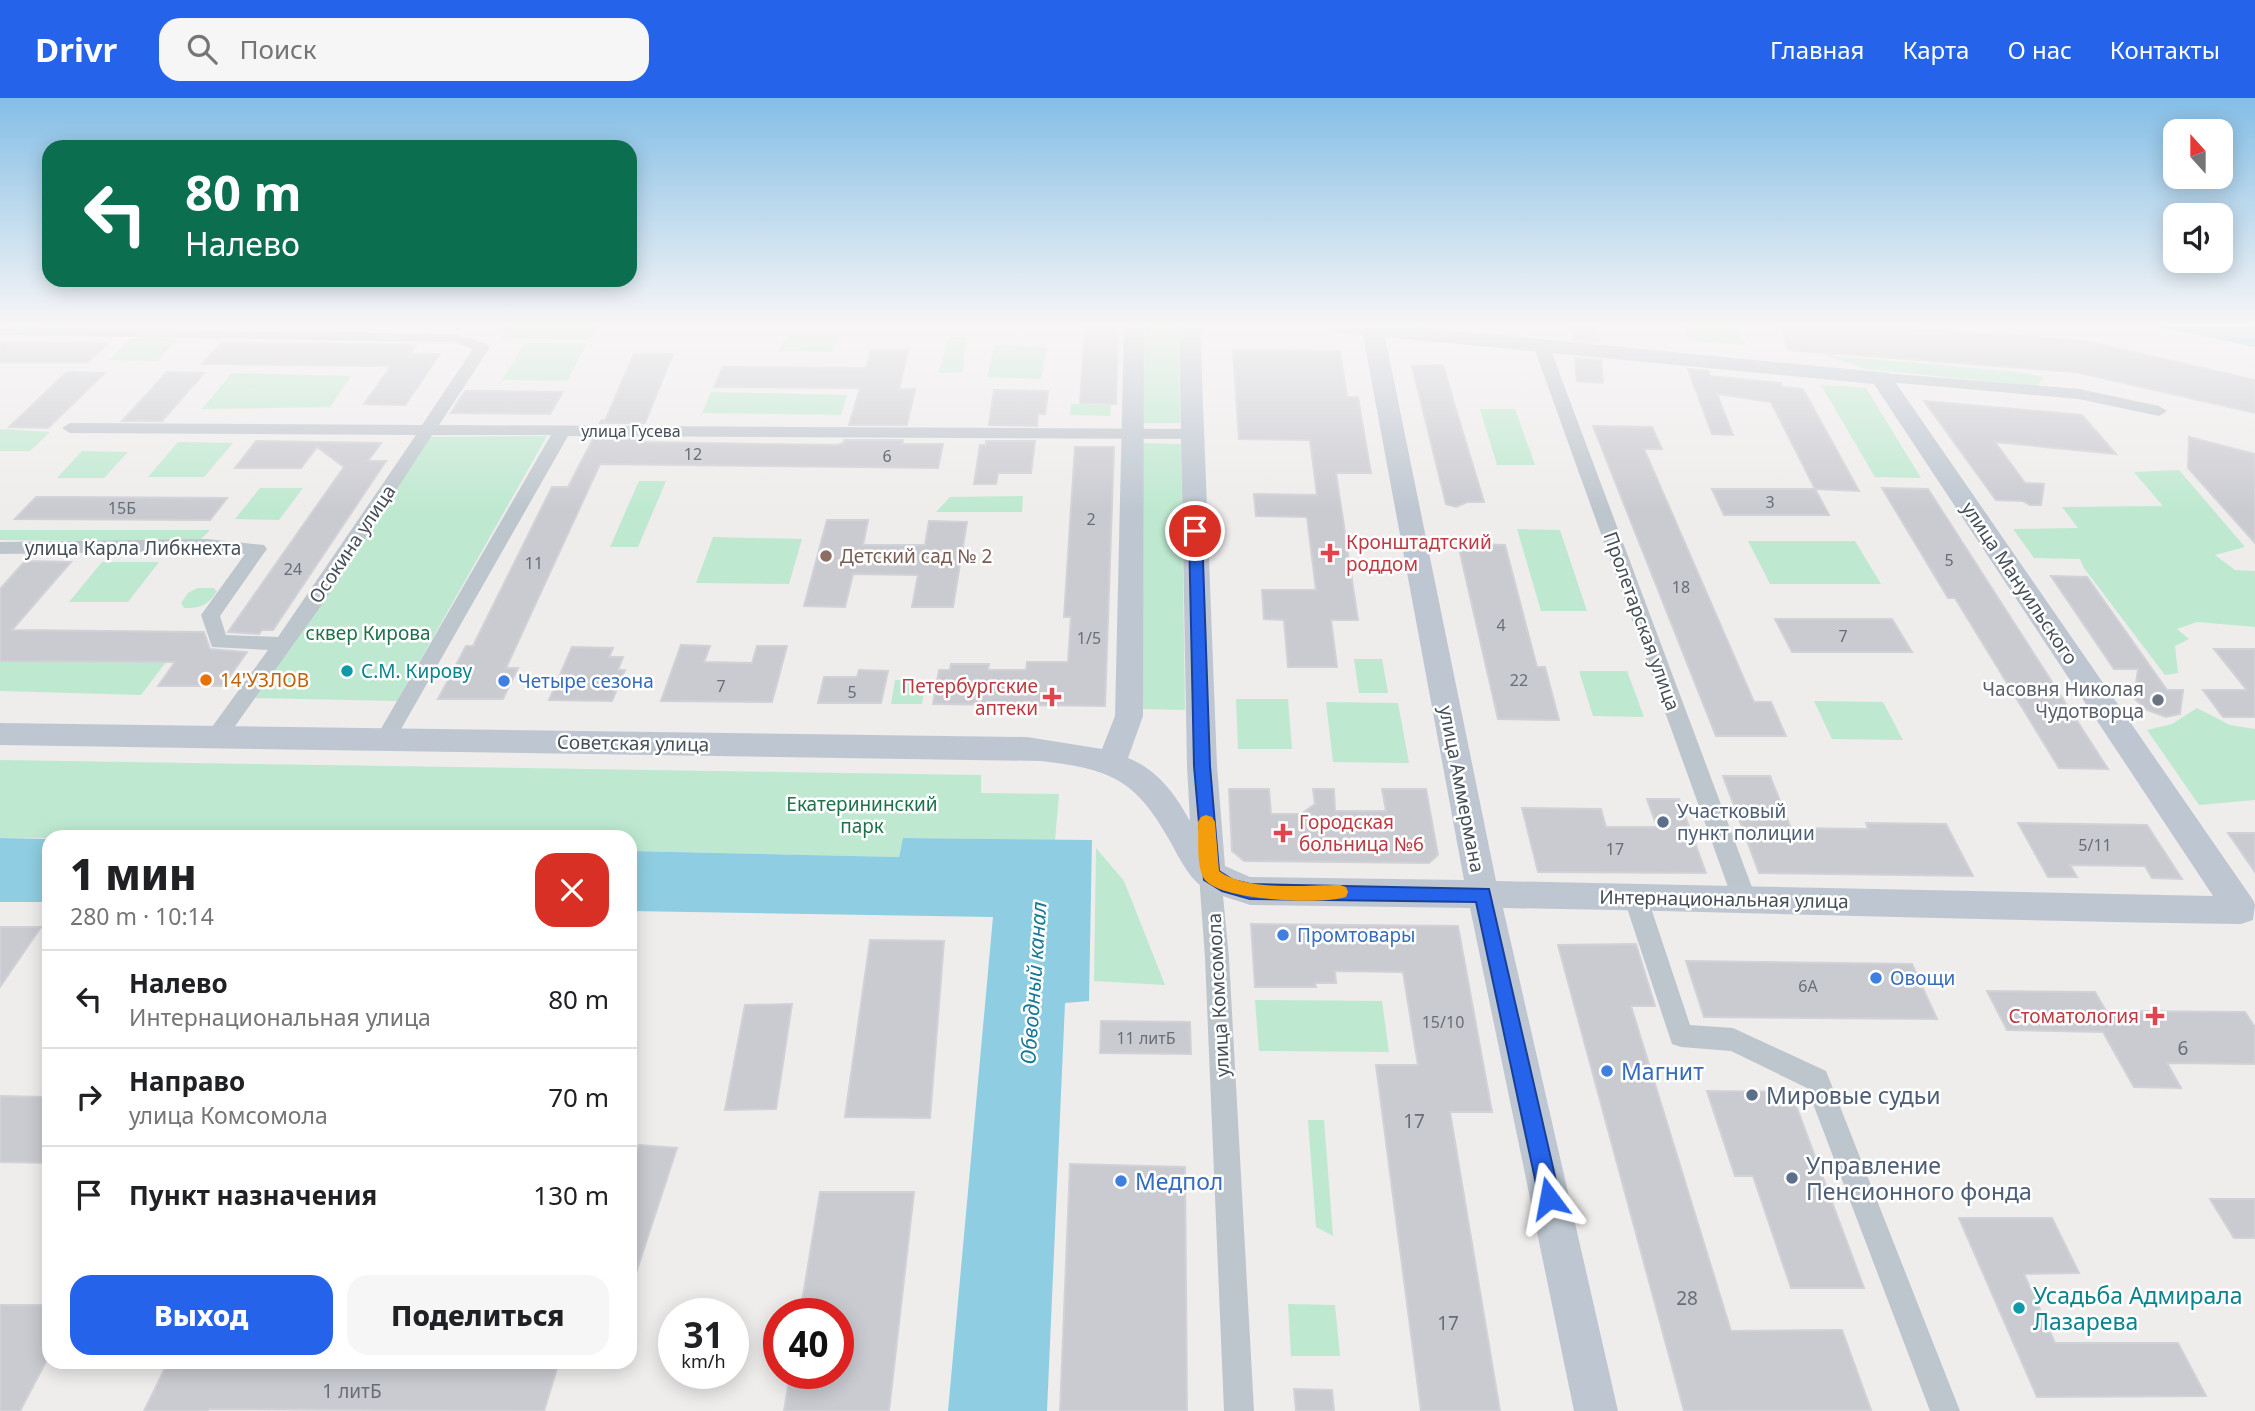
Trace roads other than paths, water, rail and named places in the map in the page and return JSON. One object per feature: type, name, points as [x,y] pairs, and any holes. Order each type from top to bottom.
[{"type":"street","name":"Осокина улица","points":[[216,737],[284,644],[456,387]]},
{"type":"street","points":[[1111,764],[1129,716],[1133,387]]},
{"type":"street","name":"улица Комсомола","points":[[1191,387],[1202,766],[1217,958],[1239,1411]]},
{"type":"street","name":"улица Аммермана","points":[[1384,387],[1483,895],[1596,1411]]},
{"type":"street","name":"Пролетарская улица","points":[[1557,387],[1744,898]]},
{"type":"street","name":"улица Мануильского","points":[[1887,387],[2248,918]]},
{"type":"street","points":[[1996,387],[2079,394],[2159,411]]},
{"type":"street","name":"улица Гусева","points":[[70,428],[1192,434]]},
{"type":"street","points":[[385,739],[562,430]]},
{"type":"street","name":"улица Карла Либкнехта","points":[[0,548],[207,545],[258,549],[210,615],[219,642],[284,644]]},
{"type":"street","name":"Советская улица","points":[[0,734],[1027,748],[1071,754],[1111,764],[1136,775],[1148,785],[1197,860],[1210,875]]},
{"type":"street","name":"Интернациональная улица","points":[[1210,875],[1228,886],[1250,891],[1744,898],[2248,918]]},
{"type":"street","points":[[1635,896],[1681,1036],[1733,1041],[1817,1080],[1945,1411]]},
{"type":"water","points":[[0,838],[42,839],[42,902],[0,902]]},
{"type":"water","name":"Обводный канал","points":[[903,838],[1092,840],[1089,1001],[1065,1003],[1047,1411],[948,1411],[993,917],[637,911],[637,851],[899,857]]},
{"type":"place","name":"Кронштадтский роддом","points":[[1330,553]]},
{"type":"place","name":"Детский сад № 2","points":[[826,556]]},
{"type":"place","name":"С.М. Кирову","points":[[347,671]]},
{"type":"place","name":"14'УЗЛОВ","points":[[206,680]]},
{"type":"place","name":"Четыре сезона","points":[[504,681]]},
{"type":"place","name":"Петербургские аптеки","points":[[1052,697]]},
{"type":"place","name":"Часовня Николая Чудотворца","points":[[2158,700]]},
{"type":"place","name":"Участковый пункт полиции","points":[[1663,822]]},
{"type":"place","name":"Городская больница №6","points":[[1283,833]]},
{"type":"place","name":"Промтовары","points":[[1283,935]]},
{"type":"place","name":"Овощи","points":[[1876,978]]},
{"type":"place","name":"Стоматология","points":[[2155,1016]]},
{"type":"place","name":"Магнит","points":[[1607,1071]]},
{"type":"place","name":"Мировые судьи","points":[[1752,1095]]},
{"type":"place","name":"Управление Пенсионного фонда","points":[[1792,1178]]},
{"type":"place","name":"Медпол","points":[[1121,1181]]},
{"type":"place","name":"Усадьба Адмирала Лазарева","points":[[2019,1308]]},
{"type":"park label","name":"сквер Кирова","points":[[368,633]]},
{"type":"park label","name":"Екатерининский парк","points":[[862,815]]}]
